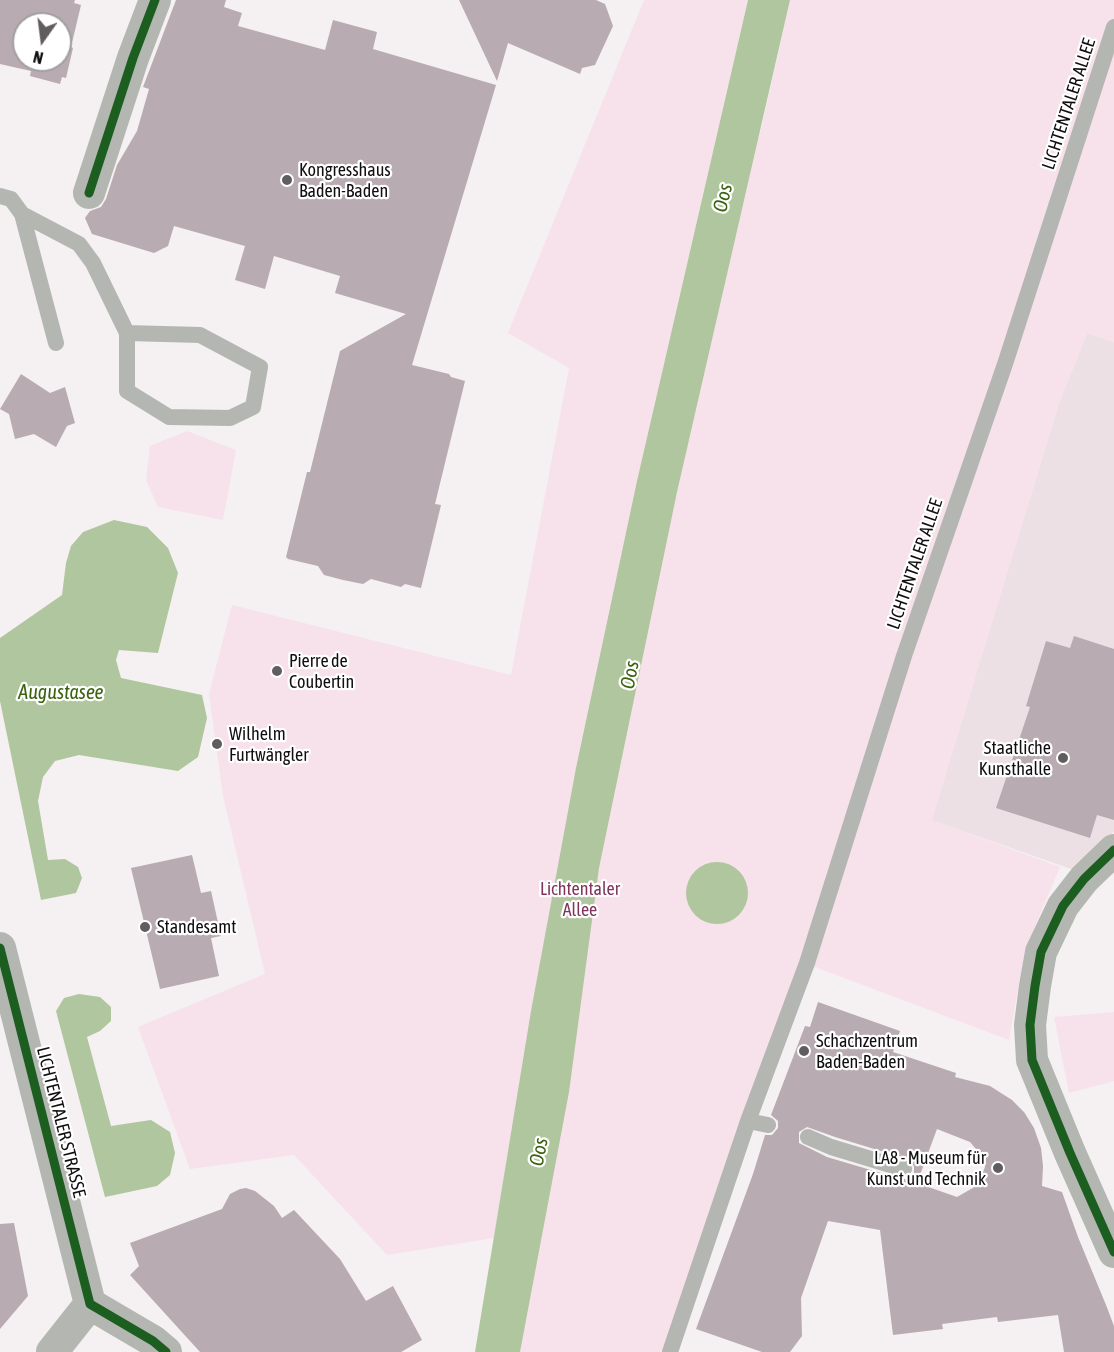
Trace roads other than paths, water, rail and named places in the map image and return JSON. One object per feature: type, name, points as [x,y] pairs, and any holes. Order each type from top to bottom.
[{"type":"street","points":[[89,193],[133,58],[155,0]]},
{"type":"street","points":[[1114,850],[1084,879],[1063,906],[1041,952],[1030,1025],[1032,1060],[1114,1252]]},
{"type":"street","name":"LICHTENTALER STRASSE","points":[[0,948],[90,1304]]},
{"type":"street","points":[[52,1352],[90,1304],[153,1341],[166,1352]]},
{"type":"lane","name":"LICHTENTALER ALLEE","points":[[670,1352],[748,1121],[807,963],[904,656],[1005,364],[1114,27]]},
{"type":"lane","points":[[0,196],[11,199],[22,214],[56,343]]},
{"type":"lane","points":[[22,214],[79,244],[93,264],[127,333],[127,391],[169,417],[230,418],[253,407],[260,367],[200,335],[127,333]]},
{"type":"lane","points":[[748,1121],[768,1125]]},
{"type":"lane","points":[[808,1137],[831,1147],[904,1169]]},
{"type":"water","name":"Oos","points":[[748,0],[790,0],[677,492],[599,868],[569,1092],[520,1352],[475,1352],[531,1011],[576,768],[637,481]]},
{"type":"water","name":"Augustasee","points":[[114,520],[147,527],[168,548],[178,573],[158,653],[119,650],[116,660],[121,678],[202,695],[207,718],[198,757],[178,771],[79,755],[55,761],[43,777],[38,801],[48,860],[65,859],[78,867],[82,878],[76,893],[41,900],[0,701],[0,638],[62,595],[66,563],[71,546],[83,532]]},
{"type":"water","points":[[717,862],[739,871],[748,893],[739,915],[717,924],[695,915],[686,893],[695,871]]},
{"type":"water","points":[[79,994],[100,997],[111,1007],[111,1021],[100,1031],[87,1037],[111,1126],[151,1120],[170,1132],[175,1153],[170,1175],[157,1186],[105,1197],[56,1011],[64,998]]},
{"type":"place","name":"Kongresshaus Baden-Baden","points":[[287,180]]},
{"type":"place","name":"Pierre de Coubertin","points":[[277,671]]},
{"type":"place","name":"Wilhelm Furtwängler","points":[[217,744]]},
{"type":"place","name":"Staatliche Kunsthalle","points":[[1063,758]]},
{"type":"place","name":"Standesamt","points":[[145,927]]},
{"type":"place","name":"Schachzentrum Baden-Baden","points":[[804,1051]]},
{"type":"place","name":"LA8 - Museum für Kunst und Technik","points":[[998,1168]]},
{"type":"park label","name":"Lichtentaler Allee","points":[[580,899]]}]
